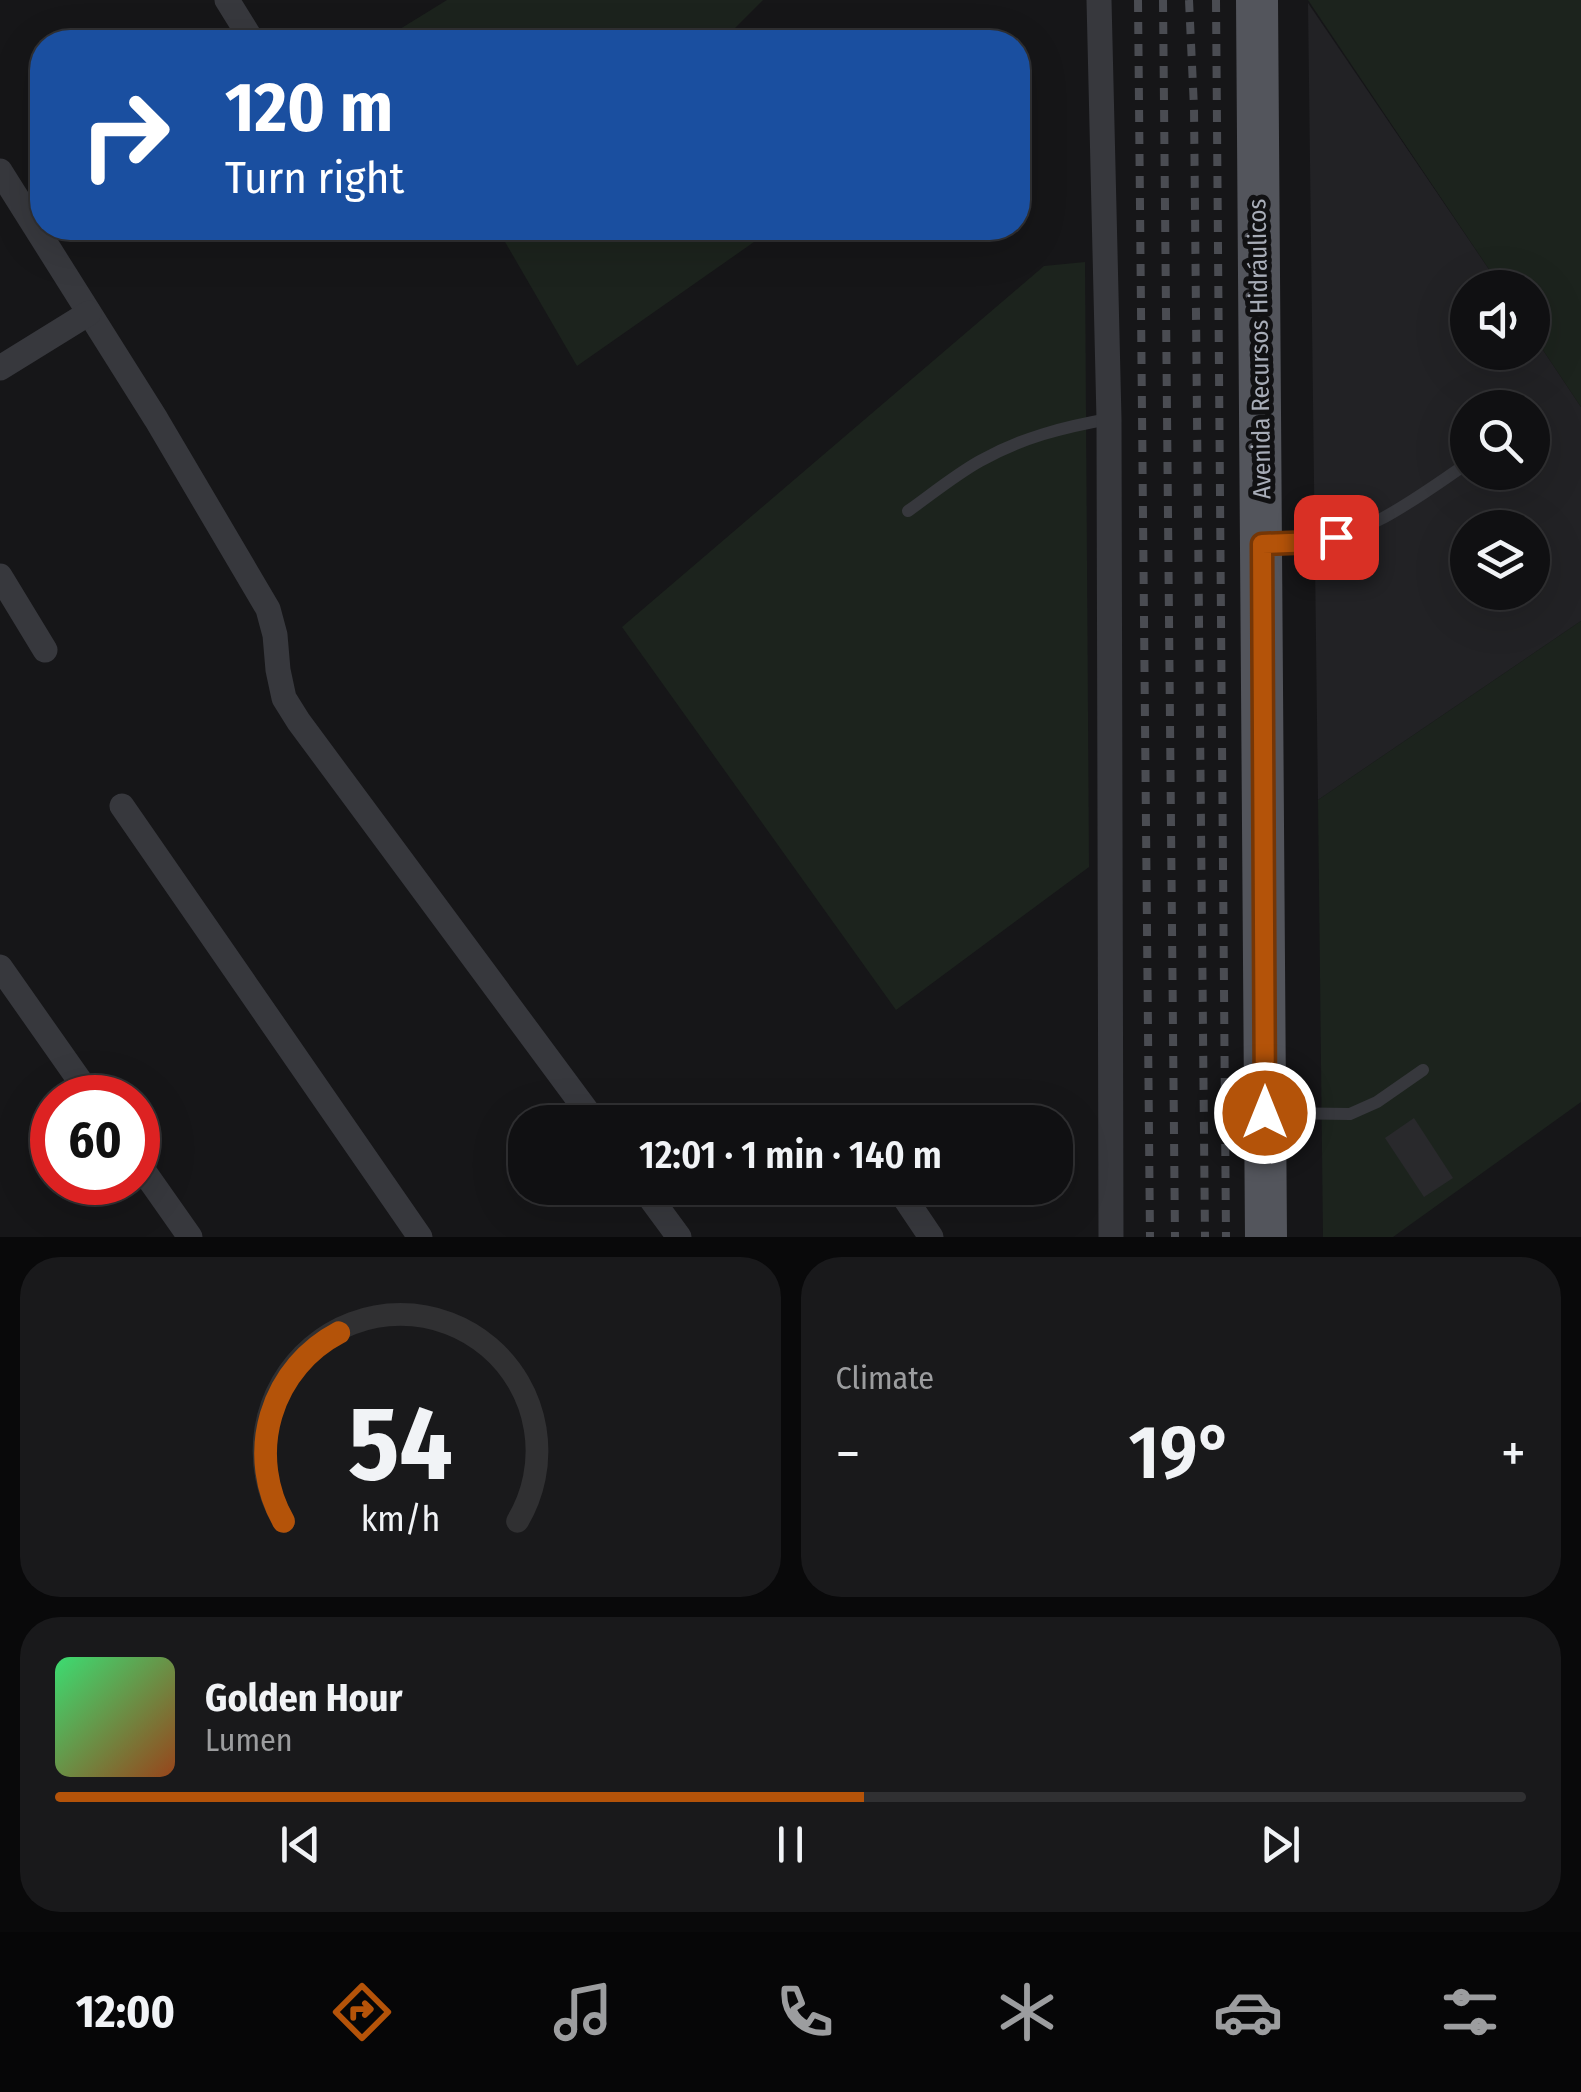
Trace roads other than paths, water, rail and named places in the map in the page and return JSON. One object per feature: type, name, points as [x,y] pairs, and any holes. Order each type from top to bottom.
[{"type":"main road","name":"Avenida Recursos Hidráulicos","points":[[1257,0],[1266,1237]]},
{"type":"street","points":[[226,0],[245,30]]},
{"type":"street","points":[[1099,0],[1109,419],[1111,1237]]},
{"type":"street","points":[[0,172],[30,220]]},
{"type":"street","points":[[43,240],[156,419],[268,609],[284,698],[582,1105]]},
{"type":"street","points":[[0,368],[89,313]]},
{"type":"street","points":[[0,576],[45,650]]},
{"type":"street","points":[[122,806],[420,1237]]},
{"type":"street","points":[[0,967],[76,1075]]},
{"type":"street","points":[[160,1194],[190,1237]]},
{"type":"street","points":[[655,1205],[679,1237]]},
{"type":"street","points":[[909,1205],[931,1237]]},
{"type":"lane","points":[[908,511],[977,462],[1017,443],[1062,428],[1109,419]]},
{"type":"lane","points":[[1262,544],[1315,542],[1356,531],[1394,513],[1450,475]]},
{"type":"lane","points":[[1265,1113],[1350,1114],[1377,1102],[1423,1070]]},
{"type":"railway","points":[[1138,0],[1150,1237]]},
{"type":"railway","points":[[1163,0],[1175,1237]]},
{"type":"railway","points":[[1189,0],[1194,108],[1205,1237]]},
{"type":"railway","points":[[1216,0],[1226,1237]]}]
